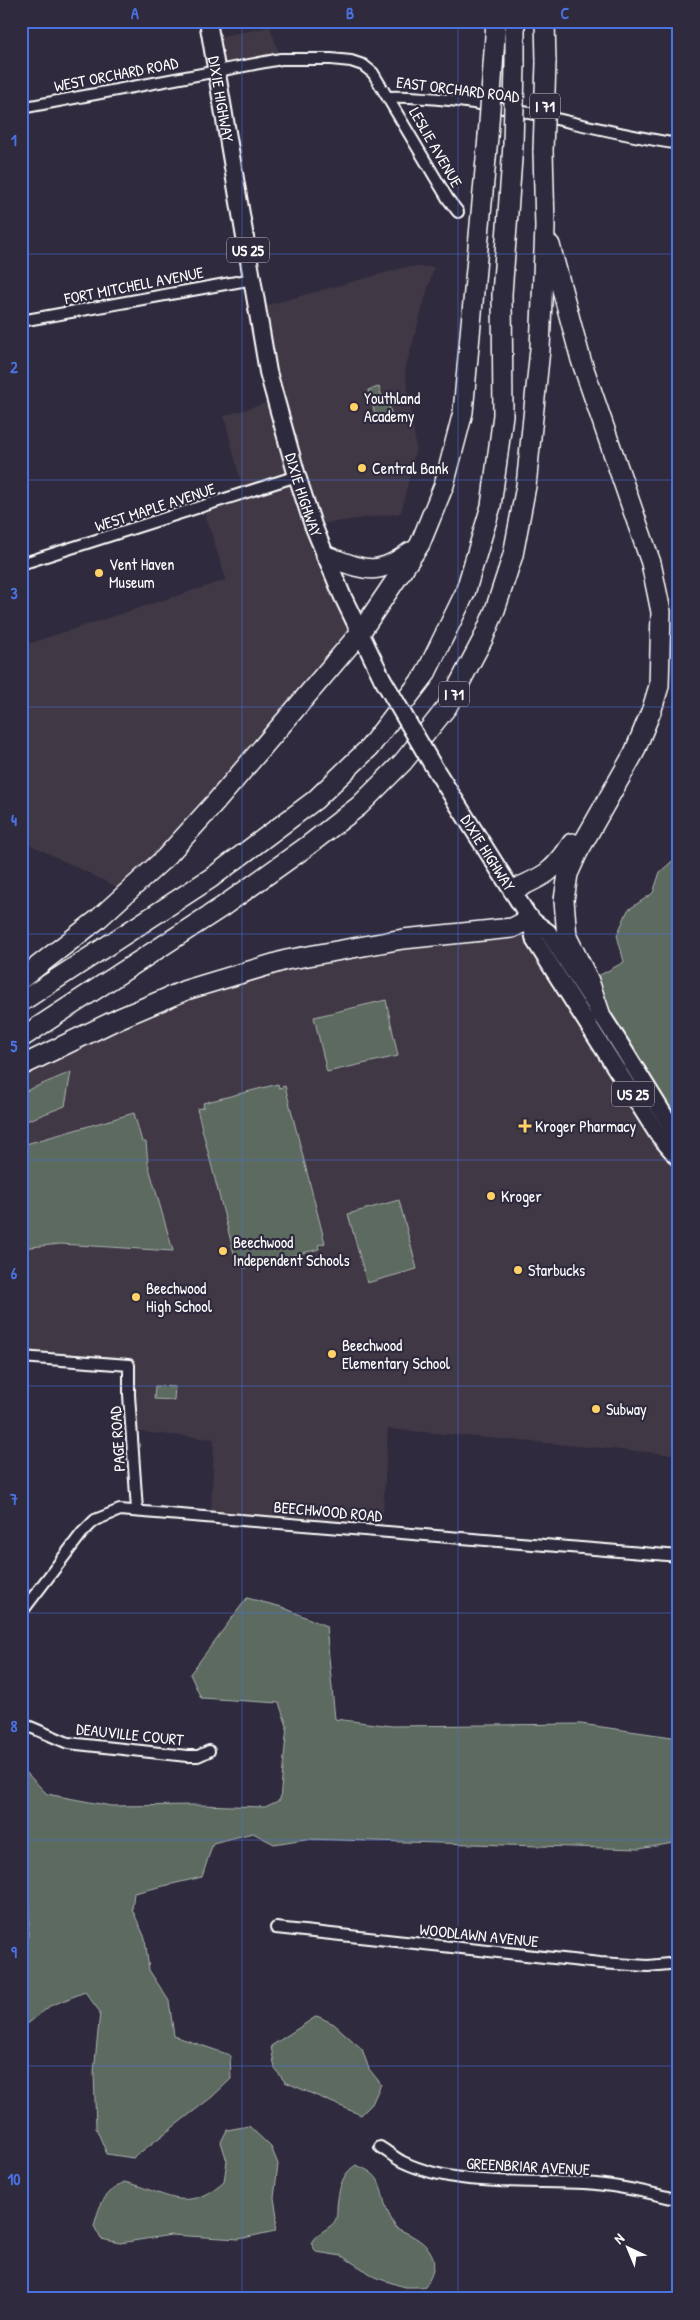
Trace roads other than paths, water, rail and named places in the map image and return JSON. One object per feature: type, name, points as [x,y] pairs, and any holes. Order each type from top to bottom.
[{"type":"highway","points":[[21,979],[97,920],[166,857],[215,803],[360,633],[420,544],[444,484],[463,412],[488,137],[496,21]]},
{"type":"highway","name":"I 71","points":[[21,1002],[211,878],[315,800],[369,748],[425,675],[465,593],[492,506],[503,415],[502,294],[513,145],[516,21]]},
{"type":"highway","name":"I 71","points":[[21,1038],[222,907],[306,847],[359,806],[403,762],[446,707],[483,639],[513,555],[526,486],[540,349],[545,227],[543,151],[546,62],[545,21]]},
{"type":"highway","points":[[545,227],[581,360],[651,563],[661,612],[659,686],[634,753],[604,804],[568,874],[564,900],[567,937],[589,981],[600,1013]]},
{"type":"highway","points":[[326,556],[356,567],[377,570],[393,565],[420,544]]},
{"type":"highway","points":[[513,890],[538,879],[560,863],[574,841],[604,804]]},
{"type":"highway","points":[[21,1066],[120,1018],[186,990],[286,960],[403,939],[512,928],[530,919]]},
{"type":"main road","name":"DIXIE HIGHWAY","points":[[208,21],[268,372],[297,476],[326,556],[382,678],[432,764],[530,919],[535,941],[657,1132],[679,1158]]},
{"type":"main road","name":"DIXIE HIGHWAY","points":[[530,919],[548,932],[679,1139]]},
{"type":"street","name":"EAST ORCHARD ROAD","points":[[217,70],[281,59],[351,61],[363,65],[373,72],[389,97],[465,102],[512,110],[638,138],[679,144]]},
{"type":"street","name":"WEST ORCHARD ROAD","points":[[21,108],[217,70]]},
{"type":"street","name":"LESLIE AVENUE","points":[[389,97],[448,199],[458,212]]},
{"type":"street","name":"FORT MITCHELL AVENUE","points":[[21,321],[253,279]]},
{"type":"street","name":"WEST MAPLE AVENUE","points":[[21,564],[297,476]]},
{"type":"street","name":"PAGE ROAD","points":[[21,1357],[129,1365],[128,1395],[137,1510]]},
{"type":"street","name":"BEECHWOOD ROAD","points":[[21,1612],[82,1533],[95,1520],[120,1510],[679,1556]]},
{"type":"street","name":"DEAUVILLE COURT","points":[[21,1723],[68,1743],[187,1756],[198,1756],[209,1751]]},
{"type":"street","name":"WOODLAWN AVENUE","points":[[276,1928],[600,1963],[648,1966],[679,1963]]},
{"type":"street","name":"GREENBRIAR AVENUE","points":[[380,2147],[402,2161],[424,2170],[450,2176],[586,2183],[630,2189],[679,2200]]},
{"type":"place","name":"Youthland Academy","points":[[354,407]]},
{"type":"place","name":"Central Bank","points":[[362,468]]},
{"type":"place","name":"Vent Haven Museum","points":[[99,573]]},
{"type":"place","name":"Kroger Pharmacy","points":[[525,1126]]},
{"type":"place","name":"Kroger","points":[[491,1196]]},
{"type":"place","name":"Beechwood Independent Schools","points":[[223,1251]]},
{"type":"place","name":"Starbucks","points":[[518,1270]]},
{"type":"place","name":"Beechwood High School","points":[[136,1297]]},
{"type":"place","name":"Beechwood Elementary School","points":[[332,1354]]},
{"type":"place","name":"Subway","points":[[596,1409]]}]
